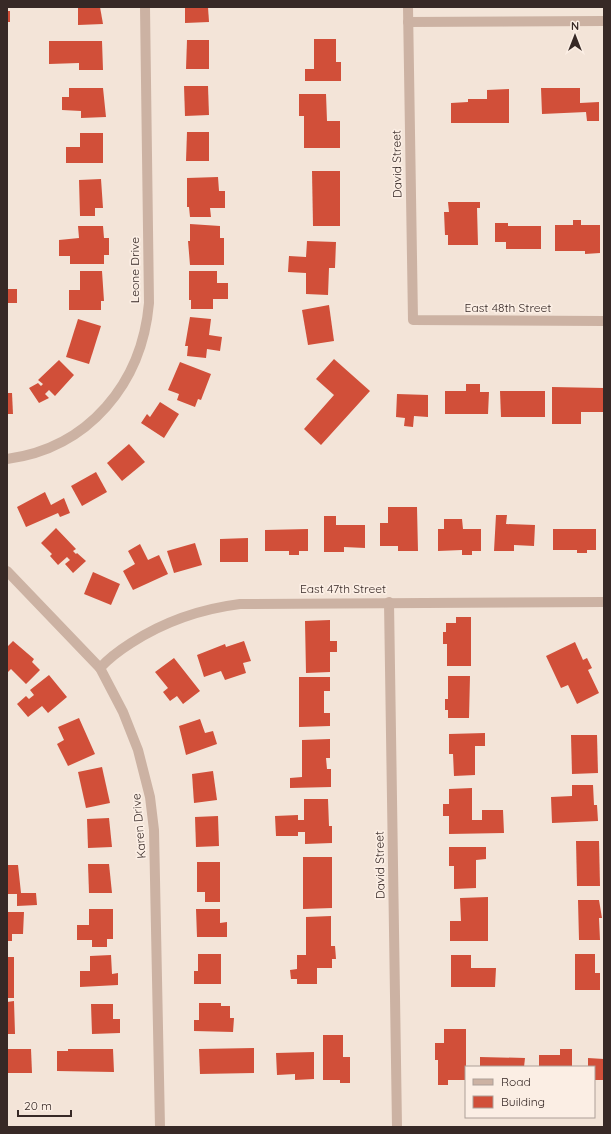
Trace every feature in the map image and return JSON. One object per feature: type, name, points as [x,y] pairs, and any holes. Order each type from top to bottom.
[{"type":"street","name":"Leone Drive","points":[[7,459],[41,452],[85,427],[112,401],[122,388],[142,344],[149,303],[145,7]]},
{"type":"street","name":"David Street","points":[[408,7],[412,320]]},
{"type":"street","points":[[408,22],[604,21]]},
{"type":"street","name":"East 48th Street","points":[[412,320],[604,321]]},
{"type":"street","name":"Karen Drive","points":[[7,572],[100,668],[131,730],[143,766],[152,805],[155,846],[160,1127]]},
{"type":"street","name":"East 47th Street","points":[[100,668],[124,647],[153,630],[175,619],[215,607],[256,602],[604,602]]},
{"type":"street","name":"David Street","points":[[389,602],[397,1127]]},
{"type":"building","points":[[78,7],[100,7],[103,24],[78,25]]},
{"type":"building","points":[[185,7],[208,7],[209,22],[185,23]]},
{"type":"building","points":[[7,11],[10,11],[10,22],[7,22]]},
{"type":"building","points":[[314,39],[336,39],[336,62],[341,62],[341,81],[305,81],[305,69],[314,69]]},
{"type":"building","points":[[187,40],[209,40],[209,69],[186,69]]},
{"type":"building","points":[[49,41],[102,41],[103,70],[79,70],[79,63],[49,64]]},
{"type":"building","points":[[184,86],[208,86],[209,115],[185,116]]},
{"type":"building","points":[[69,88],[103,88],[106,117],[81,118],[81,111],[62,110],[62,97],[69,97]]},
{"type":"building","points":[[541,88],[580,88],[580,103],[599,102],[599,121],[587,121],[586,112],[542,114]]},
{"type":"building","points":[[509,89],[509,123],[451,123],[451,103],[468,102],[468,99],[487,99],[487,90]]},
{"type":"building","points":[[299,94],[326,94],[327,121],[340,121],[340,148],[304,148],[304,116],[299,116]]},
{"type":"building","points":[[187,132],[209,132],[209,161],[186,161]]},
{"type":"building","points":[[80,133],[103,133],[103,163],[66,163],[66,147],[80,147]]},
{"type":"building","points":[[312,171],[340,171],[340,226],[313,226]]},
{"type":"building","points":[[218,177],[219,191],[225,191],[225,208],[210,208],[211,217],[190,217],[189,207],[187,207],[187,178]]},
{"type":"building","points":[[101,179],[103,208],[95,208],[95,216],[80,216],[79,180]]},
{"type":"building","points":[[448,202],[480,202],[480,208],[477,208],[478,245],[448,245],[448,235],[445,235],[444,212],[449,212]]},
{"type":"building","points":[[573,220],[581,220],[581,225],[600,225],[600,253],[585,254],[585,251],[555,251],[555,225],[573,225]]},
{"type":"building","points":[[495,223],[508,223],[508,226],[541,226],[541,249],[506,249],[506,242],[495,242]]},
{"type":"building","points":[[190,224],[220,226],[220,238],[224,238],[224,265],[190,265],[188,241],[190,241]]},
{"type":"building","points":[[78,226],[103,226],[104,238],[109,238],[109,255],[104,255],[104,264],[70,264],[70,256],[59,256],[59,240],[79,238]]},
{"type":"building","points":[[307,241],[336,242],[335,268],[329,268],[328,295],[306,294],[306,273],[288,272],[289,256],[306,257]]},
{"type":"building","points":[[80,271],[102,271],[104,301],[101,301],[101,310],[69,310],[69,290],[80,290]]},
{"type":"building","points":[[189,271],[217,271],[217,283],[228,283],[228,299],[213,299],[213,309],[191,309],[191,300],[189,300]]},
{"type":"building","points":[[7,289],[17,289],[17,303],[7,303]]},
{"type":"building","points":[[329,305],[334,341],[308,345],[302,310]]},
{"type":"building","points":[[190,317],[211,319],[209,335],[222,337],[220,351],[207,349],[206,358],[187,356],[188,346],[185,346]]},
{"type":"building","points":[[78,319],[101,326],[89,364],[66,357]]},
{"type":"building","points":[[334,359],[370,391],[321,445],[304,429],[334,395],[316,379]]},
{"type":"building","points":[[59,360],[74,375],[55,396],[49,390],[45,394],[49,398],[39,403],[29,388],[38,383],[41,386],[43,384],[38,380]]},
{"type":"building","points":[[180,362],[211,374],[201,400],[198,399],[195,407],[177,400],[179,394],[168,390]]},
{"type":"building","points":[[466,384],[480,384],[480,392],[489,392],[488,414],[445,414],[445,391],[466,391]]},
{"type":"building","points":[[552,387],[604,388],[604,412],[581,412],[581,424],[552,424]]},
{"type":"building","points":[[500,391],[545,391],[545,417],[501,417]]},
{"type":"building","points":[[7,393],[12,393],[13,414],[7,414]]},
{"type":"building","points":[[397,394],[428,395],[428,417],[414,416],[413,427],[404,426],[405,418],[396,417]]},
{"type":"building","points":[[160,402],[179,414],[164,438],[141,423],[147,414],[150,417]]},
{"type":"building","points":[[129,444],[145,462],[122,481],[107,463]]},
{"type":"building","points":[[96,472],[107,492],[82,506],[71,486]]},
{"type":"building","points":[[45,492],[51,505],[64,498],[70,513],[60,517],[58,513],[26,527],[17,507]]},
{"type":"building","points":[[388,507],[417,507],[418,551],[398,551],[398,546],[380,546],[380,523],[388,523]]},
{"type":"building","points":[[496,515],[507,515],[506,524],[535,525],[534,546],[514,545],[514,551],[494,551]]},
{"type":"building","points":[[324,516],[336,516],[336,525],[365,525],[365,548],[344,547],[344,552],[324,552]]},
{"type":"building","points":[[444,519],[462,519],[463,529],[481,529],[481,551],[472,551],[472,555],[462,555],[462,550],[438,551],[438,529],[444,529]]},
{"type":"building","points":[[56,528],[76,549],[73,551],[86,561],[73,573],[65,564],[70,560],[67,557],[58,565],[50,556],[52,554],[41,543]]},
{"type":"building","points":[[308,529],[308,551],[299,551],[299,555],[289,555],[289,551],[265,551],[265,530]]},
{"type":"building","points":[[553,529],[596,529],[596,550],[587,550],[587,553],[577,553],[577,550],[553,550]]},
{"type":"building","points":[[248,538],[248,562],[220,562],[220,539]]},
{"type":"building","points":[[195,543],[202,565],[174,573],[167,551]]},
{"type":"building","points":[[140,544],[148,560],[159,555],[168,574],[133,590],[123,571],[135,564],[128,551]]},
{"type":"building","points":[[93,572],[120,584],[111,605],[84,594]]},
{"type":"building","points":[[456,617],[471,617],[471,666],[447,666],[447,644],[443,644],[443,632],[446,632],[446,623],[456,623]]},
{"type":"building","points":[[330,620],[330,641],[337,641],[337,652],[330,652],[330,672],[306,673],[305,621]]},
{"type":"building","points":[[13,641],[34,659],[32,662],[40,670],[26,684],[11,669],[7,673],[7,647]]},
{"type":"building","points":[[244,641],[251,661],[243,663],[246,673],[225,680],[221,671],[204,677],[197,655],[225,644],[226,647]]},
{"type":"building","points":[[575,642],[583,660],[587,658],[592,668],[588,670],[599,693],[577,704],[568,685],[561,688],[546,656]]},
{"type":"building","points":[[174,658],[200,691],[183,704],[177,696],[170,701],[163,692],[168,688],[155,672]]},
{"type":"building","points":[[49,675],[67,697],[48,713],[42,706],[28,717],[17,704],[26,696],[29,699],[34,695],[30,690]]},
{"type":"building","points":[[448,676],[470,676],[469,718],[448,718],[448,710],[445,710],[445,699],[448,699]]},
{"type":"building","points":[[299,677],[330,677],[330,691],[324,691],[324,713],[330,713],[330,726],[299,727]]},
{"type":"building","points":[[79,718],[95,754],[68,766],[57,744],[64,740],[58,727]]},
{"type":"building","points":[[200,719],[205,733],[213,731],[217,744],[186,755],[179,726]]},
{"type":"building","points":[[485,733],[485,746],[475,746],[475,775],[454,776],[453,754],[449,754],[449,734]]},
{"type":"building","points":[[571,735],[597,735],[598,773],[572,774]]},
{"type":"building","points":[[330,739],[330,758],[326,758],[327,769],[331,769],[331,787],[290,788],[290,778],[302,777],[302,740]]},
{"type":"building","points":[[102,767],[110,803],[86,808],[78,772]]},
{"type":"building","points":[[213,771],[217,800],[194,803],[192,774]]},
{"type":"building","points":[[572,785],[593,785],[594,805],[597,805],[598,821],[552,823],[551,797],[572,796]]},
{"type":"building","points":[[472,788],[472,820],[482,820],[482,810],[503,810],[504,833],[449,834],[449,816],[443,816],[443,804],[449,804],[449,789]]},
{"type":"building","points":[[304,799],[328,799],[329,826],[332,826],[332,843],[305,844],[305,832],[298,832],[298,836],[276,836],[275,816],[298,815],[298,820],[304,820]]},
{"type":"building","points":[[218,816],[219,846],[196,847],[195,817]]},
{"type":"building","points":[[109,818],[112,847],[88,848],[87,819]]},
{"type":"building","points":[[576,841],[599,841],[600,886],[577,886]]},
{"type":"building","points":[[449,847],[486,847],[486,859],[476,860],[476,888],[454,889],[454,866],[449,866]]},
{"type":"building","points":[[303,857],[332,857],[332,908],[303,909]]},
{"type":"building","points":[[197,862],[220,862],[220,902],[205,902],[205,892],[197,892]]},
{"type":"building","points":[[88,864],[109,864],[112,893],[89,893]]},
{"type":"building","points":[[7,865],[18,865],[21,893],[36,893],[37,905],[17,906],[17,894],[7,894]]},
{"type":"building","points":[[488,897],[488,941],[450,941],[450,921],[461,921],[460,898]]},
{"type":"building","points":[[578,900],[599,900],[602,918],[599,918],[600,940],[579,940]]},
{"type":"building","points":[[89,909],[113,909],[113,939],[107,939],[107,947],[92,947],[92,940],[77,940],[77,925],[89,925]]},
{"type":"building","points":[[196,909],[220,909],[220,923],[227,922],[227,937],[197,937]]},
{"type":"building","points":[[7,912],[24,912],[23,934],[12,934],[12,941],[7,941]]},
{"type":"building","points":[[331,916],[331,946],[335,946],[336,959],[332,959],[332,968],[317,968],[317,984],[297,984],[297,979],[291,979],[290,970],[297,969],[297,955],[306,955],[306,917]]},
{"type":"building","points":[[198,954],[221,954],[221,984],[194,984],[194,971],[198,971]]},
{"type":"building","points":[[575,954],[595,954],[595,973],[600,973],[600,990],[575,990]]},
{"type":"building","points":[[111,955],[112,974],[118,973],[118,985],[80,987],[80,971],[90,971],[90,956]]},
{"type":"building","points":[[451,955],[471,955],[471,968],[496,968],[495,987],[451,987]]},
{"type":"building","points":[[7,957],[14,957],[14,998],[7,998]]},
{"type":"building","points":[[14,1001],[15,1034],[7,1034],[7,1002]]},
{"type":"building","points":[[199,1003],[221,1003],[221,1006],[230,1006],[230,1018],[234,1018],[233,1032],[194,1031],[194,1020],[199,1020]]},
{"type":"building","points":[[91,1004],[113,1004],[113,1019],[120,1019],[120,1033],[92,1034]]},
{"type":"building","points":[[444,1029],[466,1029],[465,1080],[448,1080],[448,1085],[438,1085],[438,1060],[435,1060],[435,1043],[444,1043]]},
{"type":"building","points":[[323,1035],[343,1035],[343,1057],[350,1057],[350,1083],[340,1083],[340,1080],[323,1080]]},
{"type":"building","points":[[254,1048],[254,1073],[200,1074],[199,1049]]},
{"type":"building","points":[[7,1049],[31,1049],[32,1073],[7,1073]]},
{"type":"building","points":[[68,1049],[113,1049],[114,1072],[57,1071],[57,1051],[68,1051]]},
{"type":"building","points":[[560,1049],[572,1049],[572,1066],[539,1066],[539,1055],[560,1055]]},
{"type":"building","points":[[314,1052],[314,1079],[295,1080],[295,1074],[277,1075],[276,1053]]},
{"type":"building","points":[[480,1057],[525,1058],[524,1066],[480,1066]]},
{"type":"building","points":[[588,1058],[604,1059],[604,1080],[595,1080],[595,1066],[588,1066]]}]
